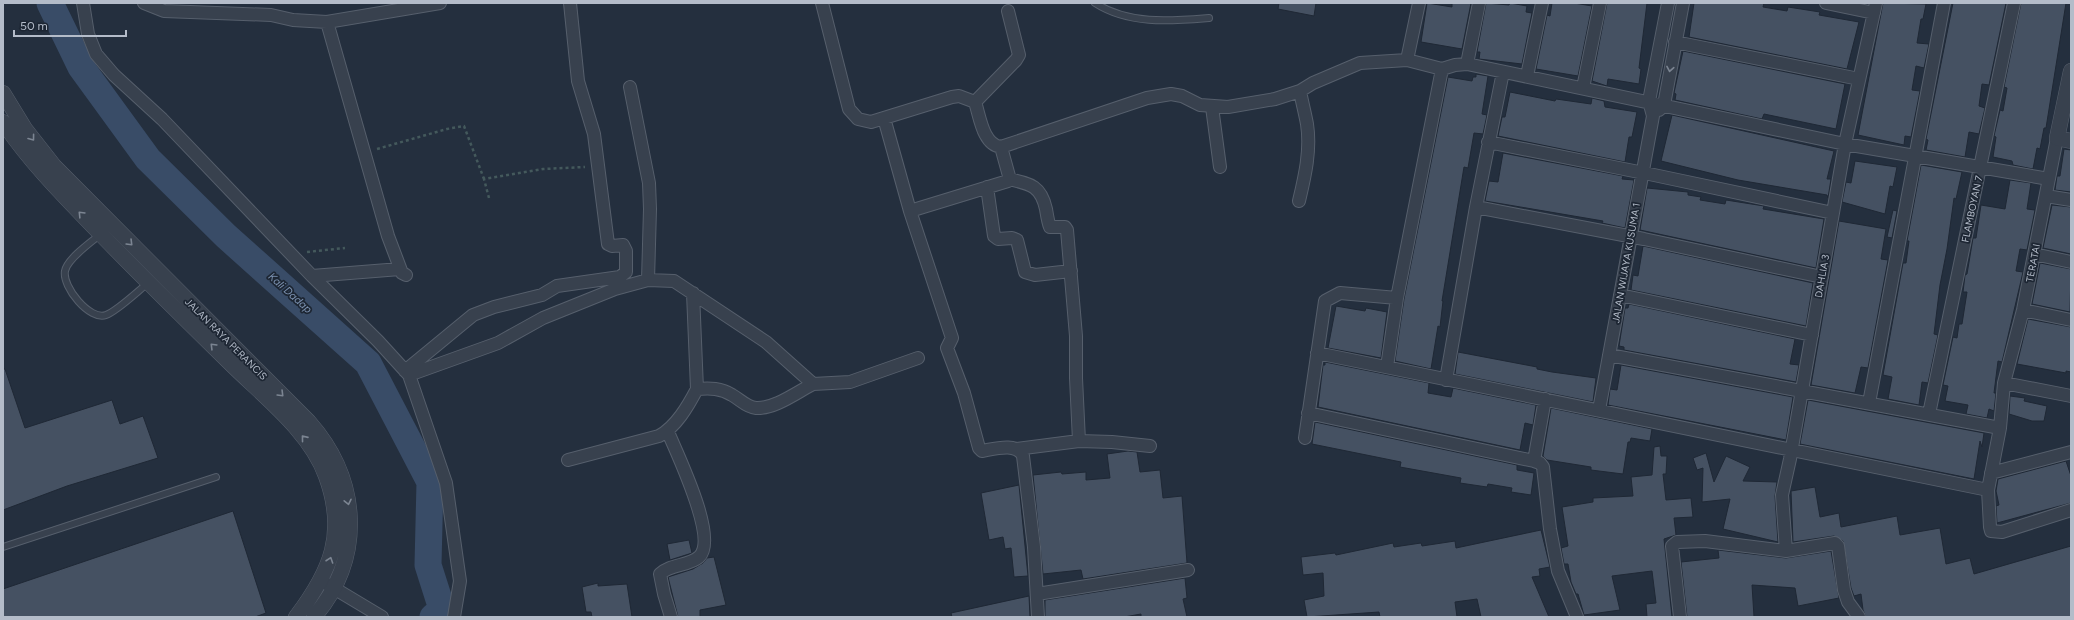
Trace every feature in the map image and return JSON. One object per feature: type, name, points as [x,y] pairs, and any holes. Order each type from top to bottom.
[{"type":"street","points":[[83,3],[88,34],[96,54],[114,75],[162,119],[290,254],[378,341],[407,373],[446,483],[460,581],[454,617]]},
{"type":"street","points":[[144,3],[164,11],[271,15],[293,20],[327,22],[440,3]]},
{"type":"street","points":[[407,373],[473,314],[542,295],[557,286],[620,277],[626,272],[626,251],[623,245],[612,246],[608,244],[594,134],[578,81],[570,3]]},
{"type":"street","points":[[822,3],[849,109],[858,119],[871,122],[959,96],[974,102],[988,139],[995,146],[1001,147],[1147,98],[1171,94],[1182,96],[1200,105],[1212,107],[1257,103],[1300,91],[1313,83],[1360,63],[1407,60],[1442,69],[1455,65],[1467,64],[1649,101],[1845,144],[2049,179]]},
{"type":"street","points":[[1407,60],[1419,3]]},
{"type":"street","points":[[1467,64],[1479,3]]},
{"type":"street","points":[[1527,76],[1542,3]]},
{"type":"street","points":[[1583,88],[1600,3]]},
{"type":"street","name":"JALAN WIJAYA KUSUMA 1","points":[[1599,410],[1653,116],[1649,101],[1668,3]]},
{"type":"street","points":[[1653,116],[1664,105],[1682,3]]},
{"type":"street","points":[[1826,3],[1875,8]]},
{"type":"street","points":[[1869,403],[1944,3]]},
{"type":"street","name":"FLAMBOYAN 7","points":[[1929,414],[2014,3]]},
{"type":"street","name":"DAHLIA 3","points":[[1786,551],[1782,494],[1792,450],[1845,144],[1875,8]]},
{"type":"street","points":[[974,102],[1019,55],[1008,11]]},
{"type":"street","points":[[312,276],[403,272],[388,236],[327,22]]},
{"type":"street","points":[[1675,42],[1859,79]]},
{"type":"street","points":[[1387,367],[1397,298],[1442,69]]},
{"type":"street","name":"TERATAI","points":[[2071,71],[2064,140],[2049,179],[2023,310],[2004,383],[2000,428],[1988,490],[1991,532],[2002,532],[2071,510]]},
{"type":"street","points":[[1446,380],[1488,142],[1503,72]]},
{"type":"street","points":[[630,87],[648,183],[650,209],[648,280]]},
{"type":"street","points":[[1299,201],[1306,170],[1308,147],[1307,125],[1300,91]]},
{"type":"street","name":"JALAN RAYA PERANCIS","points":[[3,93],[7,118],[42,174],[106,229],[154,278],[299,431],[319,460],[332,495],[336,527],[335,545],[328,584],[314,617]]},
{"type":"street","points":[[1212,107],[1220,167]]},
{"type":"street","points":[[884,118],[910,211],[952,338],[947,348],[964,393],[979,448],[982,451],[1010,448],[1016,449],[1079,441],[1112,442],[1150,446]]},
{"type":"street","points":[[1488,142],[1642,172],[1833,213]]},
{"type":"street","points":[[1001,147],[1009,179]]},
{"type":"street","points":[[910,211],[1008,181],[1009,179],[1038,190],[1042,194],[1050,227],[1066,228],[1076,336],[1079,441]]},
{"type":"street","points":[[987,187],[994,236],[998,239],[1012,238],[1017,240],[1025,272],[1035,275],[1071,271]]},
{"type":"street","points":[[2046,196],[2071,200]]},
{"type":"street","points":[[1476,207],[1631,237],[1822,277]]},
{"type":"street","points":[[2034,254],[2071,262]]},
{"type":"street","points":[[407,373],[498,343],[543,318],[615,289],[648,280],[674,281],[766,342],[813,384]]},
{"type":"street","points":[[1305,438],[1325,301],[1330,296],[1340,293],[1397,298]]},
{"type":"street","points":[[568,460],[659,436],[668,432],[690,402],[697,389],[693,294]]},
{"type":"street","points":[[1620,295],[1812,335]]},
{"type":"street","points":[[2023,310],[2071,320]]},
{"type":"street","points":[[1317,353],[1988,490]]},
{"type":"street","points":[[1609,355],[2000,428]]},
{"type":"street","points":[[697,389],[718,389],[732,395],[745,404],[757,408],[770,406],[813,384],[850,382],[918,358]]},
{"type":"street","points":[[2004,383],[2071,396]]},
{"type":"street","points":[[1534,461],[1545,399]]},
{"type":"street","points":[[1308,413],[1534,461],[1543,467],[1550,529],[1558,571],[1577,617]]},
{"type":"street","points":[[668,432],[702,519],[705,537],[701,556],[693,561],[660,574],[670,617]]},
{"type":"street","points":[[1016,449],[1022,452],[1024,463],[1034,547],[1038,617]]},
{"type":"street","points":[[1991,473],[2071,452]]},
{"type":"street","points":[[1680,617],[1673,551],[1674,543],[1705,541],[1786,551],[1835,543],[1838,546],[1844,590],[1848,602],[1859,617]]},
{"type":"street","points":[[1036,594],[1188,570]]},
{"type":"street","points":[[328,584],[377,613]]},
{"type":"street","name":"JALAN RAYA PERANCIS","points":[[296,617],[328,584]]},
{"type":"lane","points":[[1095,3],[1129,17],[1170,22],[1209,18]]},
{"type":"lane","points":[[106,229],[76,255],[65,270],[64,281],[77,300],[96,315],[106,315],[154,278]]},
{"type":"lane","points":[[3,547],[216,477]]},
{"type":"path","points":[[365,153],[447,129],[464,126],[484,179],[489,198]]},
{"type":"path","points":[[484,179],[543,169],[597,165]]},
{"type":"path","points":[[290,254],[345,248]]},
{"type":"building","points":[[1279,3],[1316,3],[1314,16],[1278,9]]},
{"type":"building","points":[[1427,3],[1452,7],[1452,3],[1471,3],[1462,49],[1421,42]]},
{"type":"building","points":[[1486,3],[1509,5],[1510,3],[1527,6],[1526,12],[1532,13],[1522,64],[1479,59],[1480,52],[1477,52]]},
{"type":"building","points":[[1552,3],[1574,3],[1592,6],[1578,76],[1536,69],[1547,15],[1550,16]]},
{"type":"building","points":[[1607,3],[1647,3],[1639,68],[1641,69],[1639,84],[1608,79],[1607,86],[1592,81]]},
{"type":"building","points":[[1694,3],[1764,3],[1763,7],[1787,11],[1788,7],[1820,12],[1819,15],[1859,22],[1847,69],[1689,37]]},
{"type":"building","points":[[1883,3],[1926,4],[1923,19],[1921,19],[1917,43],[1929,44],[1924,68],[1916,66],[1912,90],[1920,91],[1911,137],[1905,136],[1904,145],[1858,135]]},
{"type":"building","points":[[1953,3],[2006,3],[1989,85],[1982,84],[1979,106],[1985,108],[1979,134],[1969,132],[1965,157],[1926,150],[1928,140],[1926,139]]},
{"type":"building","points":[[2021,3],[2066,3],[2046,128],[2044,128],[2040,149],[2037,148],[2033,169],[2013,165],[2012,161],[1993,157],[1996,137],[1994,136],[2000,110],[2003,111],[2007,88],[2004,87]]},
{"type":"building","points":[[1683,51],[1845,84],[1836,129],[1764,114],[1762,119],[1675,100],[1676,94],[1674,93]]},
{"type":"building","points":[[1476,74],[1488,76],[1482,114],[1487,115],[1483,134],[1474,133],[1468,168],[1464,167],[1442,301],[1440,327],[1438,326],[1431,369],[1395,361],[1404,299],[1448,77],[1472,81],[1473,77],[1476,77]]},
{"type":"building","points":[[1510,92],[1555,101],[1556,99],[1591,104],[1592,98],[1604,101],[1605,107],[1637,112],[1632,137],[1629,137],[1625,162],[1498,136],[1502,117],[1505,117]]},
{"type":"building","points":[[1672,115],[1834,151],[1827,179],[1831,179],[1828,198],[1827,195],[1738,180],[1661,161]]},
{"type":"building","points":[[2064,149],[2071,150],[2071,192],[2055,190],[2057,176],[2060,176]]},
{"type":"building","points":[[1503,153],[1623,176],[1622,179],[1634,180],[1625,228],[1602,223],[1603,221],[1485,201],[1489,181],[1498,182]]},
{"type":"building","points":[[1855,161],[1897,167],[1893,187],[1890,186],[1885,214],[1842,202],[1846,182],[1851,183]]},
{"type":"building","points":[[1921,165],[1962,172],[1956,199],[1954,198],[1940,285],[1934,334],[1938,335],[1928,383],[1922,382],[1919,405],[1888,399],[1892,377],[1883,375],[1903,263],[1906,263],[1909,241],[1907,241]]},
{"type":"building","points":[[2010,180],[2031,183],[2027,209],[2035,210],[2027,250],[2020,249],[2016,271],[2023,272],[2002,362],[1998,361],[1994,393],[1996,393],[1994,411],[1989,409],[1987,418],[1966,414],[1968,405],[1945,401],[1948,386],[1943,385],[1953,337],[1957,338],[1959,324],[1962,324],[1967,292],[1963,292],[1965,275],[1967,274],[1973,238],[1976,238],[1981,205],[2005,209]]},
{"type":"building","points":[[1647,188],[1688,192],[1688,195],[1701,197],[1700,200],[1725,204],[1726,200],[1764,206],[1763,209],[1824,219],[1816,268],[1640,230]]},
{"type":"building","points":[[2052,205],[2071,207],[2071,254],[2043,248]]},
{"type":"building","points":[[1893,210],[1897,211],[1892,238],[1887,237]]},
{"type":"building","points":[[1839,221],[1886,229],[1881,259],[1888,260],[1868,368],[1861,367],[1855,393],[1811,385]]},
{"type":"building","points":[[1643,246],[1813,283],[1806,326],[1631,290],[1633,275],[1638,276]]},
{"type":"building","points":[[2040,263],[2071,269],[2070,312],[2032,304]]},
{"type":"building","points":[[1629,304],[1795,339],[1790,364],[1799,365],[1796,382],[1624,350],[1624,347],[1619,346],[1625,308],[1628,308]]},
{"type":"building","points":[[1336,306],[1365,311],[1366,308],[1387,312],[1381,358],[1328,348]]},
{"type":"building","points":[[2028,319],[2071,327],[2071,372],[2066,371],[2066,373],[2017,364]]},
{"type":"building","points":[[1458,352],[1537,367],[1537,369],[1552,372],[1596,378],[1593,402],[1455,374]]},
{"type":"building","points":[[1325,362],[1429,383],[1428,393],[1451,397],[1453,388],[1536,405],[1533,425],[1525,423],[1520,450],[1318,407],[1323,365],[1325,365]]},
{"type":"building","points":[[1621,365],[1793,397],[1786,440],[1608,405],[1610,389],[1617,390]]},
{"type":"building","points":[[3,369],[5,369],[25,428],[112,400],[120,424],[143,416],[158,458],[67,486],[3,510]]},
{"type":"building","points":[[2010,396],[2025,398],[2024,401],[2047,406],[2044,421],[2032,421],[2009,414]]},
{"type":"building","points":[[1808,400],[1984,433],[1982,447],[1980,441],[1974,479],[1800,444]]},
{"type":"building","points":[[1551,408],[1652,429],[1650,441],[1631,438],[1630,442],[1628,442],[1623,474],[1591,470],[1591,467],[1547,460],[1543,456]]},
{"type":"building","points":[[1315,422],[1517,465],[1517,470],[1534,473],[1531,495],[1511,492],[1512,488],[1488,484],[1487,487],[1460,483],[1461,478],[1400,467],[1401,462],[1312,444]]},
{"type":"building","points":[[1660,446],[1661,456],[1667,456],[1666,474],[1663,474],[1666,500],[1691,498],[1693,517],[1674,518],[1676,535],[1664,539],[1672,617],[1647,617],[1646,604],[1656,603],[1652,571],[1612,576],[1620,610],[1584,615],[1578,594],[1576,594],[1571,582],[1568,564],[1564,564],[1561,548],[1568,546],[1562,507],[1593,502],[1593,498],[1633,496],[1631,477],[1652,475],[1654,447]]},
{"type":"building","points":[[1128,451],[1137,452],[1140,472],[1160,470],[1163,498],[1182,496],[1187,563],[1083,579],[1081,570],[1043,574],[1033,475],[1061,472],[1062,474],[1086,472],[1086,480],[1110,478],[1107,454]]},
{"type":"building","points":[[1706,453],[1714,482],[1726,456],[1750,467],[1743,481],[1777,482],[1775,496],[1778,542],[1723,529],[1730,499],[1702,502],[1703,468],[1697,470],[1693,458]]},
{"type":"building","points":[[2066,461],[2071,476],[2071,503],[1997,523],[1996,506],[1999,505],[1996,491],[1998,479]]},
{"type":"building","points":[[1019,485],[1028,576],[1014,577],[1011,548],[1005,549],[1003,537],[989,540],[981,493]]},
{"type":"building","points":[[1815,487],[1820,517],[1839,513],[1841,527],[1897,516],[1900,535],[1940,528],[1946,564],[1970,558],[1974,574],[2071,546],[2071,617],[1866,617],[1863,610],[1861,594],[1854,596],[1851,588],[1843,541],[1834,536],[1793,542],[1791,491]]},
{"type":"building","points":[[233,511],[266,613],[255,617],[3,617],[3,589]]},
{"type":"building","points":[[1541,530],[1550,567],[1539,569],[1540,576],[1532,577],[1549,617],[1481,617],[1477,599],[1455,602],[1457,617],[1380,617],[1379,612],[1307,617],[1304,600],[1324,596],[1323,573],[1303,575],[1301,557],[1335,553],[1336,555],[1393,543],[1394,547],[1421,543],[1422,546],[1455,541],[1456,548]]},
{"type":"building","points":[[689,540],[692,553],[670,560],[667,544]]},
{"type":"building","points":[[1718,550],[1786,558],[1831,551],[1839,598],[1798,606],[1795,588],[1752,585],[1754,617],[1687,617],[1681,562],[1719,558]]},
{"type":"building","points":[[714,557],[726,605],[700,610],[700,617],[678,617],[668,577],[693,569],[703,563],[707,558]]},
{"type":"building","points":[[1185,578],[1187,598],[1183,599],[1187,617],[1141,617],[1141,614],[1124,617],[1045,617],[1045,600]]},
{"type":"building","points":[[598,583],[598,586],[627,584],[632,617],[592,617],[591,612],[586,612],[582,587]]},
{"type":"building","points":[[1029,596],[1030,617],[952,617],[951,613]]},
{"type":"waterway","name":"Kali Dadap","points":[[50,3],[81,67],[148,159],[226,236],[368,363],[430,482],[428,565],[442,609],[433,617]]}]
